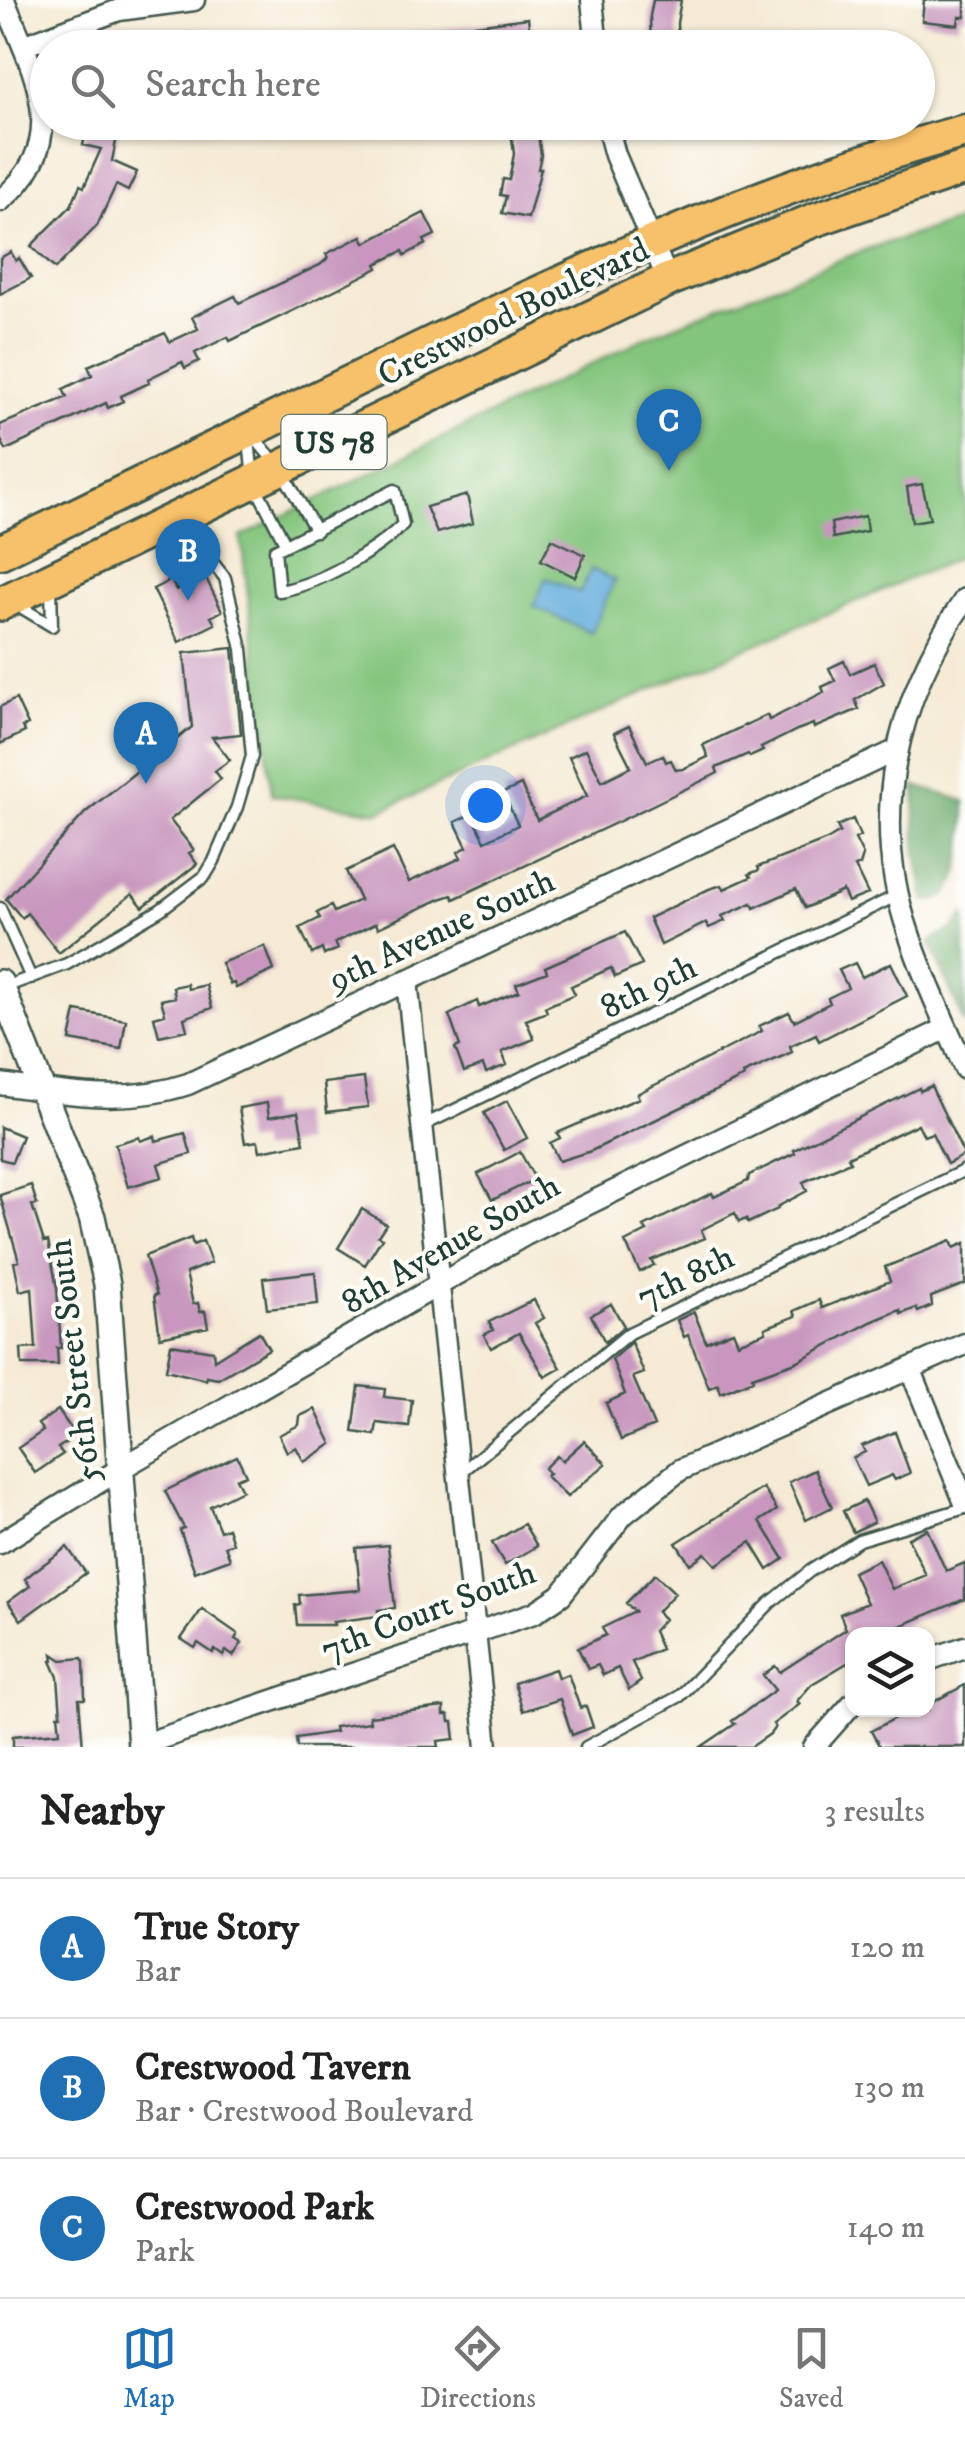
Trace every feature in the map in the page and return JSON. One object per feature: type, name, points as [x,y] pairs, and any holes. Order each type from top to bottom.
[{"type":"main road","name":"Crestwood Boulevard","points":[[0,552],[652,241],[793,185],[965,132]]},
{"type":"main road","name":"Crestwood Boulevard","points":[[5,602],[668,280],[814,220],[965,168]]},
{"type":"street","points":[[4,0],[30,65]]},
{"type":"street","points":[[66,30],[119,10],[194,0]]},
{"type":"street","points":[[592,0],[595,30]]},
{"type":"street","points":[[23,46],[30,43]]},
{"type":"street","points":[[0,200],[29,170],[39,140]]},
{"type":"street","points":[[611,140],[668,280]]},
{"type":"street","points":[[965,599],[923,670],[895,751],[890,824],[898,895],[908,933],[965,1069]]},
{"type":"street","name":"9th Avenue South","points":[[0,1084],[113,1098],[168,1091],[895,751]]},
{"type":"street","points":[[407,980],[487,1747]]},
{"type":"street","name":"56th Street South","points":[[1,985],[92,1218],[100,1250],[111,1319],[141,1746]]},
{"type":"street","name":"8th Avenue South","points":[[0,1543],[122,1468],[578,1207],[947,1028]]},
{"type":"street","name":"7th Court South","points":[[141,1746],[534,1614],[569,1586],[623,1515],[680,1470],[965,1344]]},
{"type":"street","points":[[910,1368],[965,1505]]},
{"type":"street","points":[[935,1658],[965,1648]]},
{"type":"street","points":[[814,1747],[845,1712]]},
{"type":"lane","points":[[249,432],[266,474],[286,545]]},
{"type":"lane","points":[[249,432],[266,474],[316,531]]},
{"type":"lane","points":[[395,490],[404,524],[392,536],[306,587],[279,591],[275,550],[286,545],[395,490]]},
{"type":"lane","points":[[1,985],[67,964],[160,910],[205,876],[237,807],[252,756],[242,648],[225,578],[206,554]]},
{"type":"lane","name":"8th 9th","points":[[422,1126],[898,895]]},
{"type":"lane","points":[[0,908],[31,978]]},
{"type":"lane","name":"7th 8th","points":[[458,1476],[629,1334],[965,1170]]},
{"type":"lane","points":[[586,1747],[680,1696],[770,1603],[843,1550],[860,1540],[965,1505]]},
{"type":"green space","points":[[965,219],[965,555],[672,680],[378,812],[272,795],[241,537],[653,334],[867,249]]},
{"type":"green space","points":[[915,786],[965,801],[960,865],[948,892],[938,900],[925,900],[916,847]]},
{"type":"green space","points":[[965,915],[965,1025],[930,941],[953,929]]},
{"type":"water","points":[[591,569],[615,580],[591,633],[533,606],[546,578],[580,593]]},
{"type":"building","points":[[653,0],[681,0],[677,30],[650,30]]},
{"type":"building","points":[[924,0],[965,0],[965,17],[959,17],[958,25],[922,21]]},
{"type":"building","points":[[528,18],[530,30],[436,30]]},
{"type":"building","points":[[84,140],[116,140],[112,161],[137,172],[128,191],[116,185],[97,226],[55,269],[31,246],[71,206],[80,185],[84,187],[101,149],[83,145]]},
{"type":"building","points":[[512,140],[539,140],[541,169],[528,218],[502,213],[506,196],[500,195],[503,179],[509,180]]},
{"type":"building","points":[[424,213],[435,235],[424,240],[426,244],[376,264],[378,268],[230,341],[228,337],[195,353],[199,361],[185,368],[182,362],[148,379],[149,383],[121,396],[123,401],[108,408],[106,403],[6,450],[0,438],[0,425],[67,397],[63,389],[92,375],[88,366],[165,333],[170,342],[198,329],[192,317],[235,296],[239,303],[320,265],[328,258],[326,254],[362,236],[365,243]]},
{"type":"building","points":[[11,252],[31,278],[0,294],[0,258]]},
{"type":"building","points":[[922,484],[930,519],[912,522],[907,487]]},
{"type":"building","points":[[467,495],[473,523],[437,533],[426,507]]},
{"type":"building","points":[[865,516],[867,531],[833,538],[831,523]]},
{"type":"building","points":[[552,539],[585,555],[575,577],[541,560]]},
{"type":"building","points":[[205,576],[222,611],[211,617],[215,624],[179,642],[153,589],[171,580],[176,590]]},
{"type":"building","points":[[233,648],[241,734],[212,737],[230,760],[215,771],[221,779],[170,820],[194,850],[189,853],[197,864],[143,907],[132,894],[59,953],[27,913],[22,918],[6,899],[86,812],[192,727],[184,653]]},
{"type":"building","points":[[844,661],[850,674],[874,663],[884,683],[855,700],[859,709],[814,728],[813,724],[797,730],[761,748],[763,751],[716,768],[718,773],[454,899],[452,895],[440,899],[378,928],[376,923],[335,943],[338,949],[324,955],[322,949],[312,954],[300,928],[320,918],[317,913],[331,906],[334,912],[360,900],[346,871],[393,849],[409,882],[461,858],[458,852],[467,847],[455,822],[472,814],[485,841],[518,825],[503,793],[521,785],[537,820],[587,796],[569,757],[586,749],[602,781],[631,767],[614,733],[629,726],[647,762],[663,755],[676,770],[683,769],[708,757],[703,745],[767,715],[769,720],[824,692],[822,687],[835,681],[829,668]]},
{"type":"building","points":[[16,699],[28,725],[22,727],[25,732],[0,744],[0,707]]},
{"type":"building","points":[[853,819],[860,836],[855,839],[863,855],[860,865],[855,867],[868,894],[848,902],[843,891],[805,908],[796,889],[754,908],[752,903],[722,916],[725,921],[709,928],[706,923],[661,945],[649,918],[709,889],[722,885],[724,889],[751,877],[749,874],[758,867],[827,840],[840,832],[837,826]]},
{"type":"building","points":[[625,932],[642,965],[615,977],[611,968],[571,986],[575,994],[526,1020],[534,1039],[502,1052],[507,1065],[486,1073],[483,1065],[464,1072],[449,1015],[477,1001],[479,1007],[519,991],[516,984],[547,972],[545,967]]},
{"type":"building","points":[[265,946],[274,970],[236,988],[234,983],[230,984],[221,963]]},
{"type":"building","points":[[855,963],[862,977],[891,963],[907,996],[819,1041],[816,1034],[790,1046],[792,1052],[743,1074],[744,1077],[591,1151],[559,1161],[550,1143],[560,1138],[557,1133],[639,1098],[637,1094],[762,1031],[759,1026],[789,1012],[794,1021],[830,1003],[828,998],[848,988],[839,970]]},
{"type":"building","points":[[187,984],[188,989],[206,985],[212,1008],[184,1018],[187,1030],[159,1036],[154,1017],[165,1014],[161,1000],[175,997],[173,987]]},
{"type":"building","points":[[76,1011],[126,1020],[121,1049],[70,1040]]},
{"type":"building","points":[[364,1078],[368,1107],[327,1112],[324,1083]]},
{"type":"building","points":[[931,1086],[964,1155],[947,1164],[932,1133],[924,1136],[918,1124],[848,1157],[850,1162],[803,1182],[807,1191],[778,1209],[748,1223],[746,1219],[739,1222],[735,1213],[701,1230],[705,1238],[651,1260],[654,1265],[640,1272],[625,1242],[647,1231],[644,1227],[712,1193],[714,1197],[748,1181],[749,1175],[795,1153],[794,1150],[919,1088],[920,1091]]},
{"type":"building","points":[[507,1101],[527,1138],[504,1150],[484,1113]]},
{"type":"building","points":[[267,1103],[269,1117],[298,1112],[304,1143],[260,1151],[258,1141],[245,1143],[239,1108]]},
{"type":"building","points":[[0,1127],[22,1136],[12,1162],[0,1159]]},
{"type":"building","points":[[185,1133],[191,1154],[158,1164],[162,1177],[128,1187],[115,1144],[139,1137],[140,1141],[155,1136],[156,1141]]},
{"type":"building","points":[[520,1152],[535,1179],[492,1200],[478,1174]]},
{"type":"building","points":[[31,1185],[37,1204],[32,1205],[44,1242],[48,1241],[57,1288],[61,1348],[57,1348],[58,1365],[22,1365],[21,1349],[36,1348],[32,1288],[20,1291],[14,1262],[19,1261],[0,1195]]},
{"type":"building","points":[[362,1209],[386,1224],[365,1265],[338,1248]]},
{"type":"building","points":[[191,1238],[193,1245],[203,1241],[211,1263],[186,1273],[193,1304],[198,1303],[200,1312],[205,1311],[208,1327],[160,1337],[157,1295],[145,1256]]},
{"type":"building","points":[[951,1241],[954,1248],[965,1243],[965,1284],[931,1297],[932,1306],[918,1312],[916,1308],[901,1314],[900,1310],[796,1362],[721,1393],[718,1384],[709,1388],[688,1335],[684,1337],[677,1320],[694,1312],[706,1342],[733,1331],[738,1343],[766,1332],[765,1328],[796,1316],[794,1311],[819,1300],[822,1308],[890,1281],[885,1267]]},
{"type":"building","points":[[315,1272],[318,1304],[267,1309],[263,1278]]},
{"type":"building","points":[[534,1300],[544,1318],[535,1323],[561,1368],[545,1377],[519,1333],[491,1348],[484,1335],[493,1330],[489,1322]]},
{"type":"building","points":[[611,1304],[624,1326],[605,1342],[591,1315]]},
{"type":"building","points":[[259,1332],[269,1349],[218,1379],[206,1380],[166,1370],[171,1344],[213,1351],[214,1360]]},
{"type":"building","points":[[631,1342],[644,1373],[633,1377],[654,1426],[621,1440],[606,1403],[625,1394],[612,1359]]},
{"type":"building","points":[[359,1386],[385,1389],[384,1397],[412,1400],[409,1427],[377,1423],[375,1435],[353,1432]]},
{"type":"building","points":[[315,1409],[332,1444],[304,1462],[296,1447],[287,1452],[279,1435],[299,1425],[300,1416]]},
{"type":"building","points":[[58,1410],[76,1436],[58,1448],[63,1454],[35,1473],[18,1448],[43,1431],[38,1424]]},
{"type":"building","points":[[895,1432],[910,1473],[895,1480],[892,1475],[866,1486],[853,1458],[865,1452],[862,1446]]},
{"type":"building","points":[[584,1441],[606,1464],[567,1497],[546,1476],[549,1474],[544,1468],[557,1456],[562,1461]]},
{"type":"building","points":[[237,1456],[246,1475],[236,1479],[242,1490],[210,1506],[220,1531],[228,1528],[233,1543],[225,1546],[230,1559],[195,1572],[180,1530],[184,1528],[165,1491]]},
{"type":"building","points":[[815,1470],[832,1507],[806,1520],[789,1482]]},
{"type":"building","points":[[763,1488],[777,1510],[760,1521],[784,1559],[768,1570],[751,1542],[716,1565],[705,1553],[690,1564],[676,1543]]},
{"type":"building","points":[[864,1501],[874,1522],[853,1532],[843,1511]]},
{"type":"building","points":[[524,1524],[537,1546],[505,1565],[492,1543]]},
{"type":"building","points":[[927,1529],[946,1571],[965,1563],[965,1599],[898,1627],[845,1627],[840,1614],[867,1603],[853,1572],[878,1560],[892,1589],[926,1575],[908,1538]]},
{"type":"building","points":[[388,1545],[395,1608],[378,1610],[378,1616],[333,1622],[334,1625],[297,1625],[295,1605],[300,1604],[299,1595],[360,1590],[356,1548]]},
{"type":"building","points":[[67,1547],[86,1573],[21,1620],[8,1602],[30,1586],[25,1579]]},
{"type":"building","points":[[655,1574],[675,1593],[657,1612],[664,1619],[653,1631],[661,1649],[632,1662],[641,1681],[629,1690],[618,1668],[603,1675],[598,1665],[588,1669],[578,1648],[606,1635],[602,1628],[635,1612],[626,1603]]},
{"type":"building","points":[[202,1609],[238,1634],[235,1639],[242,1643],[233,1656],[226,1651],[223,1656],[215,1650],[213,1653],[198,1643],[195,1648],[181,1639]]},
{"type":"building","points":[[845,1630],[845,1664],[812,1684],[797,1701],[800,1704],[773,1724],[770,1734],[751,1747],[701,1747],[775,1690],[763,1675],[775,1666],[780,1672]]},
{"type":"building","points":[[53,1654],[62,1660],[82,1658],[84,1662],[85,1699],[79,1699],[83,1747],[13,1747],[13,1736],[60,1732]]},
{"type":"building","points":[[555,1669],[558,1678],[568,1674],[580,1708],[586,1706],[593,1727],[572,1735],[560,1699],[523,1711],[514,1683]]},
{"type":"building","points":[[965,1685],[965,1747],[880,1747],[871,1731],[898,1717],[935,1717],[935,1701]]},
{"type":"building","points":[[444,1707],[444,1715],[449,1715],[453,1722],[455,1739],[438,1741],[439,1747],[297,1747],[296,1738],[370,1722],[369,1716]]},
{"type":"place","name":"Crestwood Park","points":[[669,471]]},
{"type":"place","name":"Crestwood Tavern","points":[[188,601]]},
{"type":"place","name":"True Story","points":[[146,784]]}]
